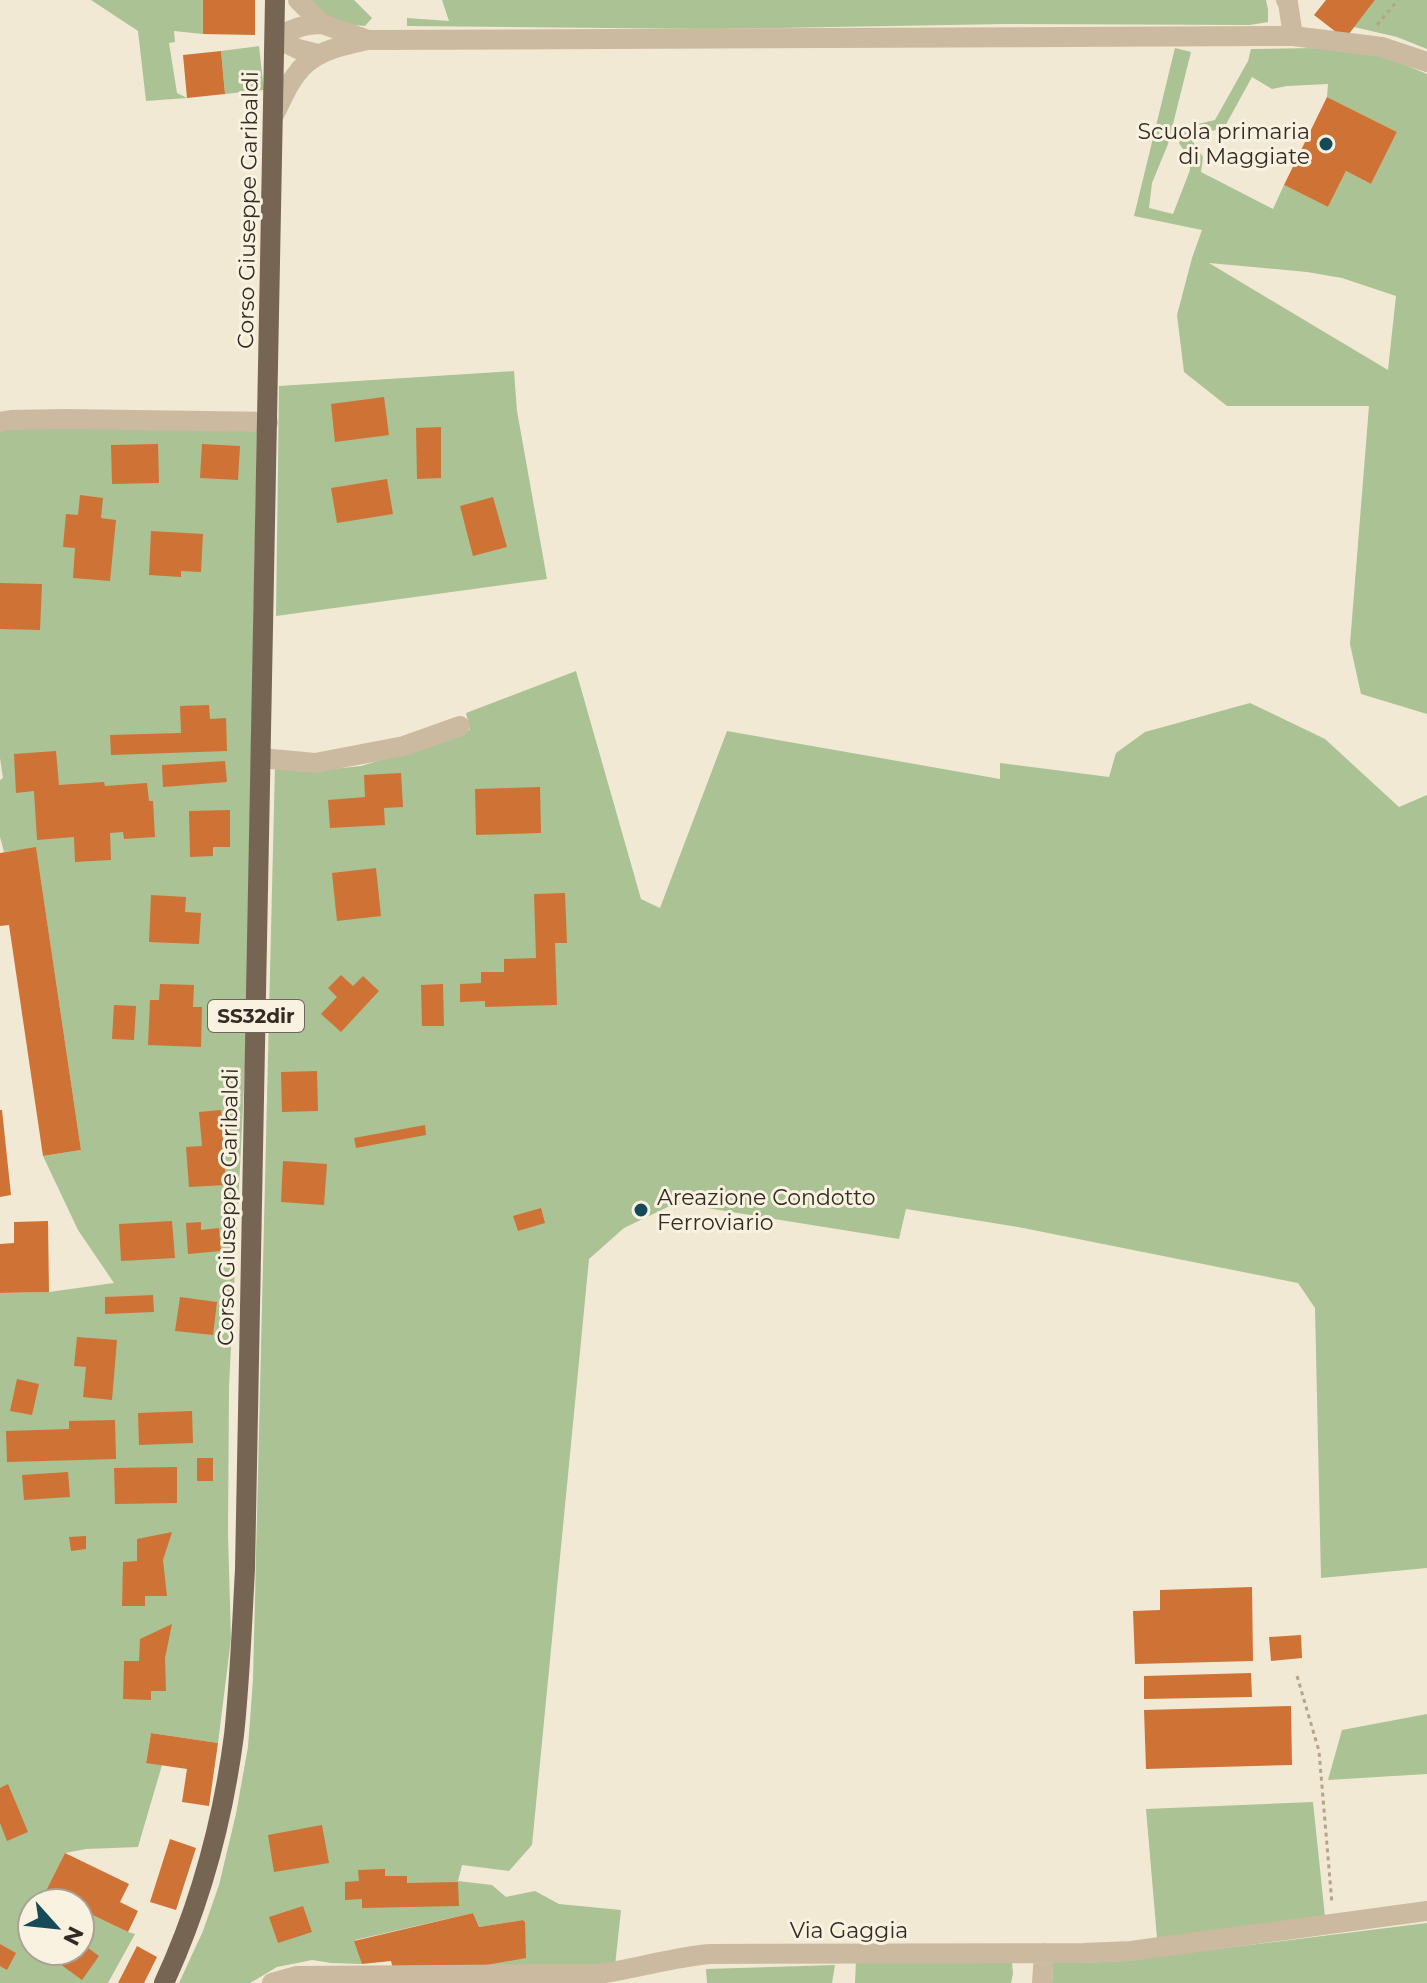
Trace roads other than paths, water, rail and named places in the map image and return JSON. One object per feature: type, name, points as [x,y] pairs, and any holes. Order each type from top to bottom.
[{"type":"main road","name":"Corso Giuseppe Garibaldi","points":[[164,1983],[194,1907],[223,1800],[235,1720],[245,1569],[275,0]]},
{"type":"street","points":[[298,0],[322,24]]},
{"type":"street","points":[[1286,0],[1293,36]]},
{"type":"street","points":[[275,38],[295,27],[322,24],[368,40]]},
{"type":"street","points":[[274,115],[295,74],[318,54],[368,40],[1293,36],[1382,47],[1427,62]]},
{"type":"street","points":[[275,38],[305,52],[318,54]]},
{"type":"street","points":[[0,422],[66,419],[268,422]]},
{"type":"street","points":[[261,758],[315,763],[404,746],[460,726]]},
{"type":"street","name":"Via Gaggia","points":[[272,1983],[297,1976],[374,1979],[598,1974],[710,1954],[1131,1951],[1427,1911]]},
{"type":"street","points":[[1042,1983],[1044,1953]]},
{"type":"place","name":"Scuola primaria di Maggiate","points":[[1326,144]]},
{"type":"place","name":"Areazione Condotto Ferroviario","points":[[641,1210]]}]
